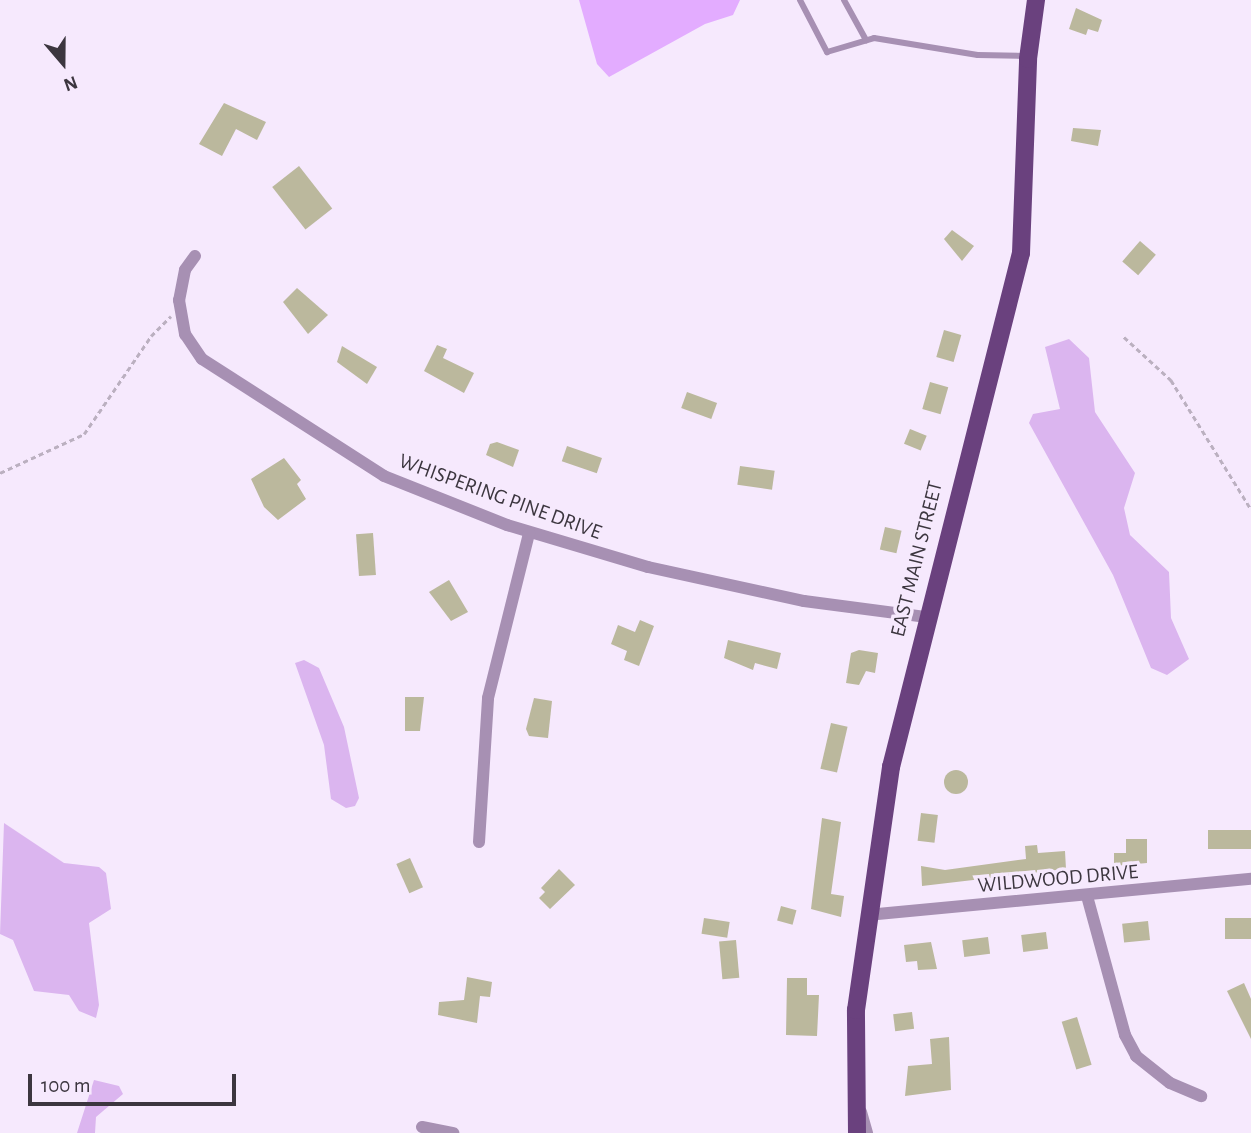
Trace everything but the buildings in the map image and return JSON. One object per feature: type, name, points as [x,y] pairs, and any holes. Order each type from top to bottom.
[{"type":"main road","name":"EAST MAIN STREET","points":[[857,1133],[854,1088],[867,915],[891,767],[925,617],[1020,258],[1028,57],[1035,0]]},
{"type":"street","name":"WHISPERING PINE DRIVE","points":[[195,257],[180,286],[181,314],[185,334],[202,359],[276,411],[401,484],[529,533],[724,586],[925,617]]},
{"type":"street","points":[[479,842],[488,698],[529,533]]},
{"type":"street","name":"WILDWOOD DRIVE","points":[[867,915],[1251,879]]},
{"type":"street","points":[[1087,896],[1125,1035],[1136,1056],[1170,1083],[1201,1097]]},
{"type":"street","points":[[854,1088],[867,1133]]},
{"type":"street","points":[[422,1127],[453,1133]]},
{"type":"lane","points":[[800,0],[827,51],[866,40],[1028,57]]},
{"type":"lane","points":[[844,0],[866,40]]},
{"type":"path","points":[[0,473],[84,434],[159,325],[181,314]]},
{"type":"path","points":[[1124,337],[1171,380],[1251,509]]},
{"type":"shaded area","points":[[579,0],[740,0],[733,15],[705,24],[609,77],[597,64]]},
{"type":"shaded area","points":[[1069,339],[1089,358],[1095,412],[1135,473],[1124,508],[1130,535],[1169,572],[1171,618],[1189,659],[1167,675],[1151,668],[1113,575],[1029,423],[1033,414],[1060,409],[1045,347]]},
{"type":"shaded area","points":[[304,660],[319,668],[344,727],[359,798],[355,806],[346,808],[331,799],[324,745],[295,663]]},
{"type":"shaded area","points":[[4,823],[64,863],[99,867],[106,873],[111,909],[89,923],[99,1005],[96,1018],[79,1011],[69,995],[34,991],[13,940],[0,934]]},
{"type":"shaded area","points":[[94,1080],[119,1086],[123,1094],[96,1117],[95,1133],[77,1133]]}]
